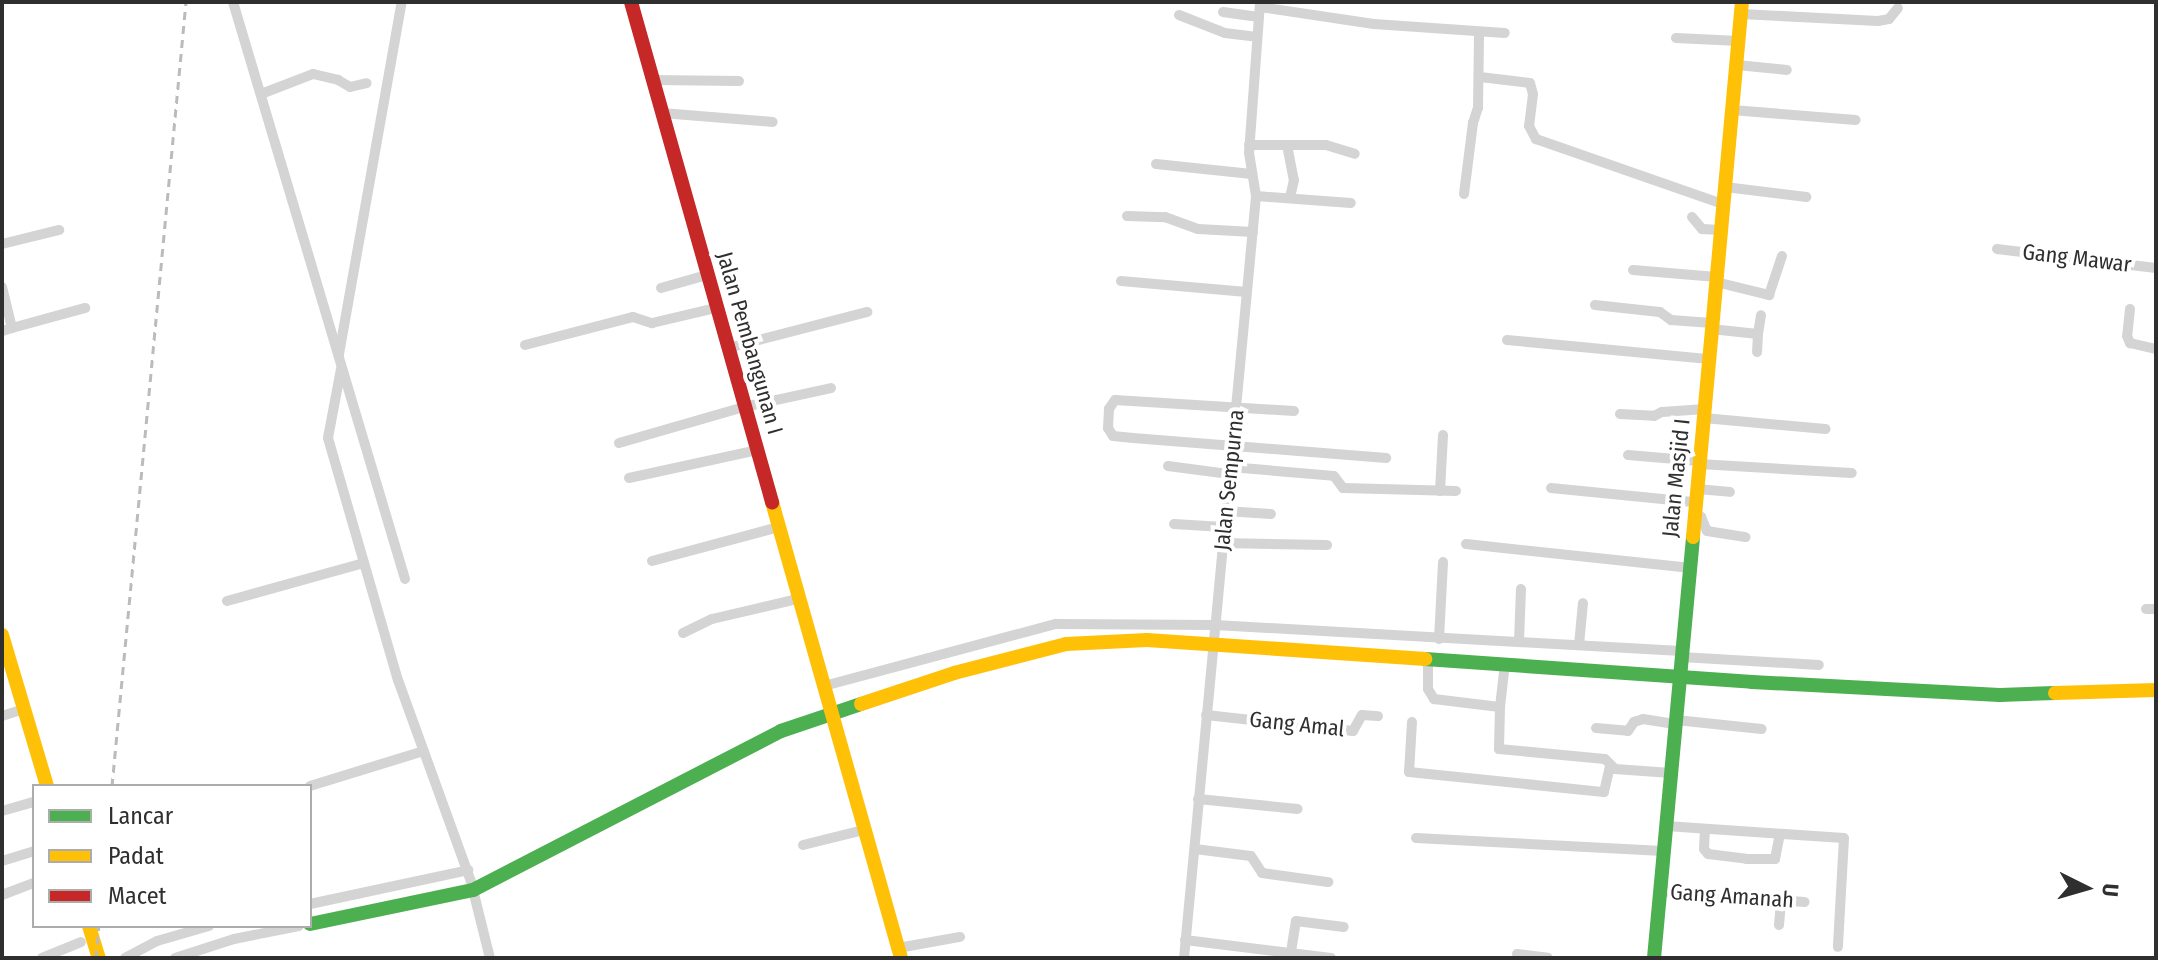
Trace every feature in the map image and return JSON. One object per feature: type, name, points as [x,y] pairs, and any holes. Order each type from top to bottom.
[{"type":"main road","name":"Jalan Pembangunan I","points":[[631,2],[797,599],[900,953]]},
{"type":"main road","name":"Jalan Masjid I","points":[[1654,958],[1742,8]]},
{"type":"main road","points":[[312,923],[470,880],[781,731],[828,700],[954,673],[1066,644],[1214,634],[1377,645],[1428,657],[1505,663],[1680,664],[2000,695],[2156,690]]},
{"type":"main road","points":[[2,635],[13,713]]},
{"type":"main road","points":[[2,674],[40,784]]},
{"type":"main road","points":[[78,928],[86,958]]},
{"type":"main road","points":[[90,928],[99,958]]},
{"type":"street","points":[[233,2],[405,579]]},
{"type":"street","points":[[402,2],[328,438],[398,680],[470,880],[490,958]]},
{"type":"street","points":[[1742,8],[1878,21],[1889,19],[1898,8]]},
{"type":"street","points":[[1223,12],[1259,9],[1374,24],[1505,33]]},
{"type":"street","name":"Jalan Sempurna","points":[[1184,958],[1256,196],[1249,145],[1259,9]]},
{"type":"street","points":[[1179,15],[1225,33],[1257,37]]},
{"type":"street","points":[[1464,194],[1480,77],[1479,32]]},
{"type":"street","points":[[1676,38],[1739,41]]},
{"type":"street","points":[[1737,65],[1787,70]]},
{"type":"street","points":[[261,94],[313,74],[338,80],[350,87],[367,83]]},
{"type":"street","points":[[1480,77],[1530,83],[1529,126],[1536,139],[1723,204]]},
{"type":"street","points":[[652,80],[739,81]]},
{"type":"street","points":[[1732,110],[1856,120]]},
{"type":"street","points":[[662,113],[773,122]]},
{"type":"street","points":[[1249,145],[1326,145],[1355,154]]},
{"type":"street","points":[[1287,145],[1293,167],[1290,197]]},
{"type":"street","points":[[1156,164],[1251,174]]},
{"type":"street","points":[[1725,187],[1806,197]]},
{"type":"street","points":[[1256,196],[1351,203]]},
{"type":"street","points":[[1127,216],[1175,219],[1198,229],[1253,232]]},
{"type":"street","points":[[1692,217],[1702,229],[1720,230]]},
{"type":"street","points":[[2,244],[59,230]]},
{"type":"street","name":"Gang Mawar","points":[[1997,249],[2156,268]]},
{"type":"street","points":[[1633,270],[1716,280],[1769,295],[1782,256]]},
{"type":"street","points":[[661,288],[707,275]]},
{"type":"street","points":[[1121,281],[1247,292]]},
{"type":"street","points":[[2,287],[7,330],[85,308]]},
{"type":"street","points":[[1595,305],[1660,312],[1671,320],[1758,334]]},
{"type":"street","points":[[525,345],[633,317],[652,323],[716,308]]},
{"type":"street","points":[[2130,309],[2127,336],[2130,343],[2156,349]]},
{"type":"street","points":[[728,348],[867,312]]},
{"type":"street","points":[[1757,352],[1761,315]]},
{"type":"street","points":[[1507,340],[1709,359]]},
{"type":"street","points":[[619,443],[744,407],[831,388]]},
{"type":"street","points":[[1294,411],[1237,405],[1115,400],[1109,409],[1109,432],[1113,436],[1231,448],[1386,458]]},
{"type":"street","points":[[1620,414],[1704,414],[1826,429]]},
{"type":"street","points":[[1440,491],[1443,435]]},
{"type":"street","points":[[629,478],[757,450]]},
{"type":"street","points":[[1628,455],[1852,473]]},
{"type":"street","points":[[1168,466],[1334,476],[1343,488],[1456,491]]},
{"type":"street","points":[[1551,488],[1695,502],[1730,492]]},
{"type":"street","points":[[1695,502],[1707,531],[1746,537]]},
{"type":"street","points":[[1225,511],[1271,514]]},
{"type":"street","points":[[1174,524],[1223,527]]},
{"type":"street","points":[[652,561],[779,527]]},
{"type":"street","points":[[1221,543],[1327,545]]},
{"type":"street","points":[[1466,544],[1689,568]]},
{"type":"street","points":[[1439,639],[1443,562]]},
{"type":"street","points":[[227,601],[364,563]]},
{"type":"street","points":[[1519,641],[1521,589]]},
{"type":"street","points":[[683,633],[712,619],[797,599]]},
{"type":"street","points":[[1579,645],[1583,603]]},
{"type":"street","points":[[828,700],[1056,624],[1214,634]]},
{"type":"street","points":[[1377,645],[1439,639],[1519,641],[1579,645],[1680,664],[1819,665]]},
{"type":"street","points":[[1428,657],[1428,689],[1434,699],[1500,707]]},
{"type":"street","points":[[1412,722],[1409,772],[1605,792],[1610,766],[1605,759],[1499,749],[1505,663]]},
{"type":"street","name":"Gang Amal","points":[[1206,715],[1353,731],[1362,715],[1378,716]]},
{"type":"street","points":[[1596,728],[1628,731],[1634,722],[1643,719],[1762,729]]},
{"type":"street","points":[[312,785],[424,751]]},
{"type":"street","points":[[1610,766],[1671,773]]},
{"type":"street","points":[[1198,799],[1298,809]]},
{"type":"street","points":[[2,811],[32,803]]},
{"type":"street","points":[[1666,826],[1844,838],[1838,947]]},
{"type":"street","points":[[1705,829],[1704,849],[1708,854],[1746,859],[1775,859],[1780,834]]},
{"type":"street","points":[[803,845],[864,830]]},
{"type":"street","points":[[1416,838],[1663,851]]},
{"type":"street","points":[[1195,849],[1251,856],[1262,873],[1328,882]]},
{"type":"street","points":[[2,861],[32,852]]},
{"type":"street","points":[[312,904],[470,880]]},
{"type":"street","points":[[2,895],[32,884]]},
{"type":"street","name":"Gang Amanah","points":[[1659,891],[1805,902]]},
{"type":"street","points":[[1779,925],[1781,900]]},
{"type":"street","points":[[1291,952],[1296,921],[1344,927]]},
{"type":"street","points":[[125,958],[157,941],[202,928]]},
{"type":"street","points":[[175,958],[234,939],[289,928]]},
{"type":"street","points":[[900,953],[960,937]]},
{"type":"street","points":[[1185,940],[1331,958]]},
{"type":"street","points":[[42,958],[81,942]]},
{"type":"street","points":[[1517,954],[1548,958]]},
{"type":"railway","points":[[112,784],[186,2]]},
{"type":"railway","points":[[96,958],[99,928]]},
{"type":"traffic: fast","points":[[1654,958],[1693,537]]},
{"type":"traffic: fast","points":[[1425,659],[1752,682],[2000,695],[2055,693]]},
{"type":"traffic: fast","points":[[312,924],[473,890],[781,731],[861,704]]},
{"type":"traffic: slow","points":[[1693,537],[1742,2]]},
{"type":"traffic: slow","points":[[772,502],[901,958]]},
{"type":"traffic: slow","points":[[2,635],[46,784]]},
{"type":"traffic: slow","points":[[861,704],[954,673],[1066,644],[1147,640],[1425,659]]},
{"type":"traffic: slow","points":[[2055,693],[2156,690]]},
{"type":"traffic: slow","points":[[90,928],[99,958]]},
{"type":"traffic: jam","points":[[631,2],[772,502]]}]
